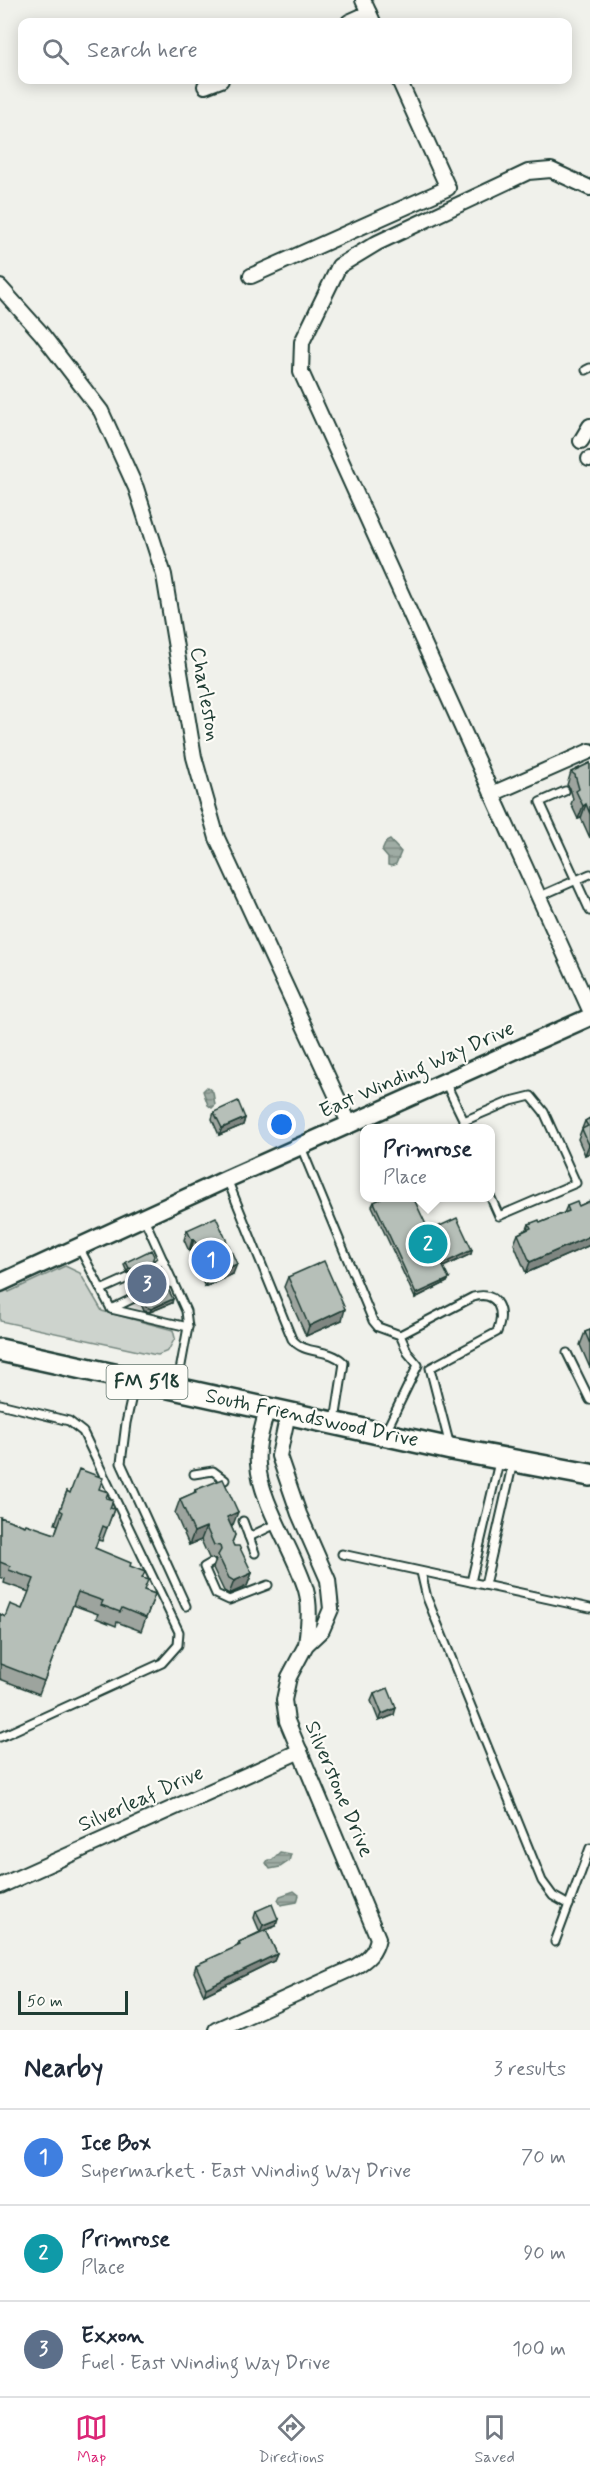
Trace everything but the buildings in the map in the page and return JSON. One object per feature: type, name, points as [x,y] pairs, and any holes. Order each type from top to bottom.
[{"type":"main road","name":"South Friendswood Drive","points":[[0,1350],[451,1449],[590,1475]]},
{"type":"street","points":[[363,0],[371,18]]},
{"type":"street","points":[[205,87],[212,84]]},
{"type":"street","points":[[251,276],[448,188],[401,84]]},
{"type":"street","points":[[590,188],[551,170],[528,172],[377,243],[339,266],[302,342],[301,372],[590,1010]]},
{"type":"street","name":"Charleston","points":[[0,287],[41,333],[101,411],[136,488],[164,575],[194,757],[217,837],[350,1125]]},
{"type":"street","points":[[581,441],[590,426]]},
{"type":"street","points":[[492,794],[590,751]]},
{"type":"street","name":"East Winding Way Drive","points":[[0,1283],[143,1216],[590,1017]]},
{"type":"street","name":"Silverstone Drive","points":[[267,1409],[258,1447],[258,1466],[263,1488],[306,1590],[309,1613],[306,1645]]},
{"type":"street","name":"Silverstone Drive","points":[[216,2030],[355,1966],[367,1959],[376,1949],[378,1938],[287,1721],[284,1700],[289,1677],[306,1645],[322,1630],[331,1608],[328,1580],[299,1514],[279,1456],[288,1413]]},
{"type":"street","points":[[278,1523],[299,1514]]},
{"type":"street","name":"Silverleaf Drive","points":[[0,1886],[300,1751]]},
{"type":"lane","points":[[565,791],[540,802],[590,911]]},
{"type":"lane","points":[[538,897],[590,874]]},
{"type":"lane","points":[[445,1082],[465,1124]]},
{"type":"lane","points":[[467,1124],[511,1101],[531,1096],[544,1112],[576,1183],[499,1216],[493,1202]]},
{"type":"lane","points":[[300,1147],[373,1321],[378,1327],[400,1335],[408,1353],[418,1365],[430,1368],[497,1332],[502,1321],[497,1302],[490,1297],[480,1295],[400,1335]]},
{"type":"lane","points":[[227,1179],[292,1339],[298,1346],[336,1355],[344,1363],[335,1423]]},
{"type":"lane","points":[[143,1216],[186,1311],[188,1327],[177,1389]]},
{"type":"lane","points":[[78,1246],[111,1309],[188,1327]]},
{"type":"lane","points":[[155,1264],[163,1260]]},
{"type":"lane","points":[[101,1290],[130,1277]]},
{"type":"lane","points":[[164,1285],[173,1281]]},
{"type":"lane","points":[[111,1309],[138,1296]]},
{"type":"lane","points":[[567,1353],[590,1400]]},
{"type":"lane","points":[[385,1434],[418,1365]]},
{"type":"lane","points":[[430,1368],[451,1449]]},
{"type":"lane","points":[[136,1380],[126,1423],[121,1463],[186,1606]]},
{"type":"lane","points":[[0,1404],[73,1423],[83,1432],[179,1632],[178,1645],[162,1663],[0,1737]]},
{"type":"lane","points":[[471,1582],[507,1458]]},
{"type":"lane","points":[[485,1585],[507,1458]]},
{"type":"lane","points":[[194,1473],[213,1471],[225,1480]]},
{"type":"lane","points":[[242,1550],[253,1549],[243,1521]]},
{"type":"lane","points":[[249,1537],[278,1523]]},
{"type":"lane","points":[[342,1554],[590,1608]]},
{"type":"lane","points":[[211,1563],[204,1567],[216,1594],[229,1600],[268,1585]]},
{"type":"lane","points":[[422,1572],[427,1598],[542,1881],[553,1896],[569,1905]]},
{"type":"lane","points":[[555,1942],[590,1848]]},
{"type":"shaded area","points":[[390,840],[401,852],[396,864],[391,866],[388,865],[388,858],[382,851],[386,842]]},
{"type":"shaded area","points":[[207,1087],[213,1092],[215,1105],[212,1108],[208,1105],[203,1091]]},
{"type":"shaded area","points":[[65,1266],[80,1273],[102,1311],[173,1330],[175,1338],[168,1351],[158,1355],[152,1354],[0,1321],[0,1293],[7,1289],[9,1292]]},
{"type":"shaded area","points":[[280,1852],[291,1854],[289,1861],[280,1867],[270,1869],[266,1863]]},
{"type":"shaded area","points":[[294,1891],[299,1895],[297,1902],[281,1905],[278,1900],[280,1896]]},
{"type":"place","name":"Primrose","points":[[428,1244]]},
{"type":"place","name":"Ice Box","points":[[211,1260]]},
{"type":"place","name":"Exxon","points":[[147,1284]]}]
